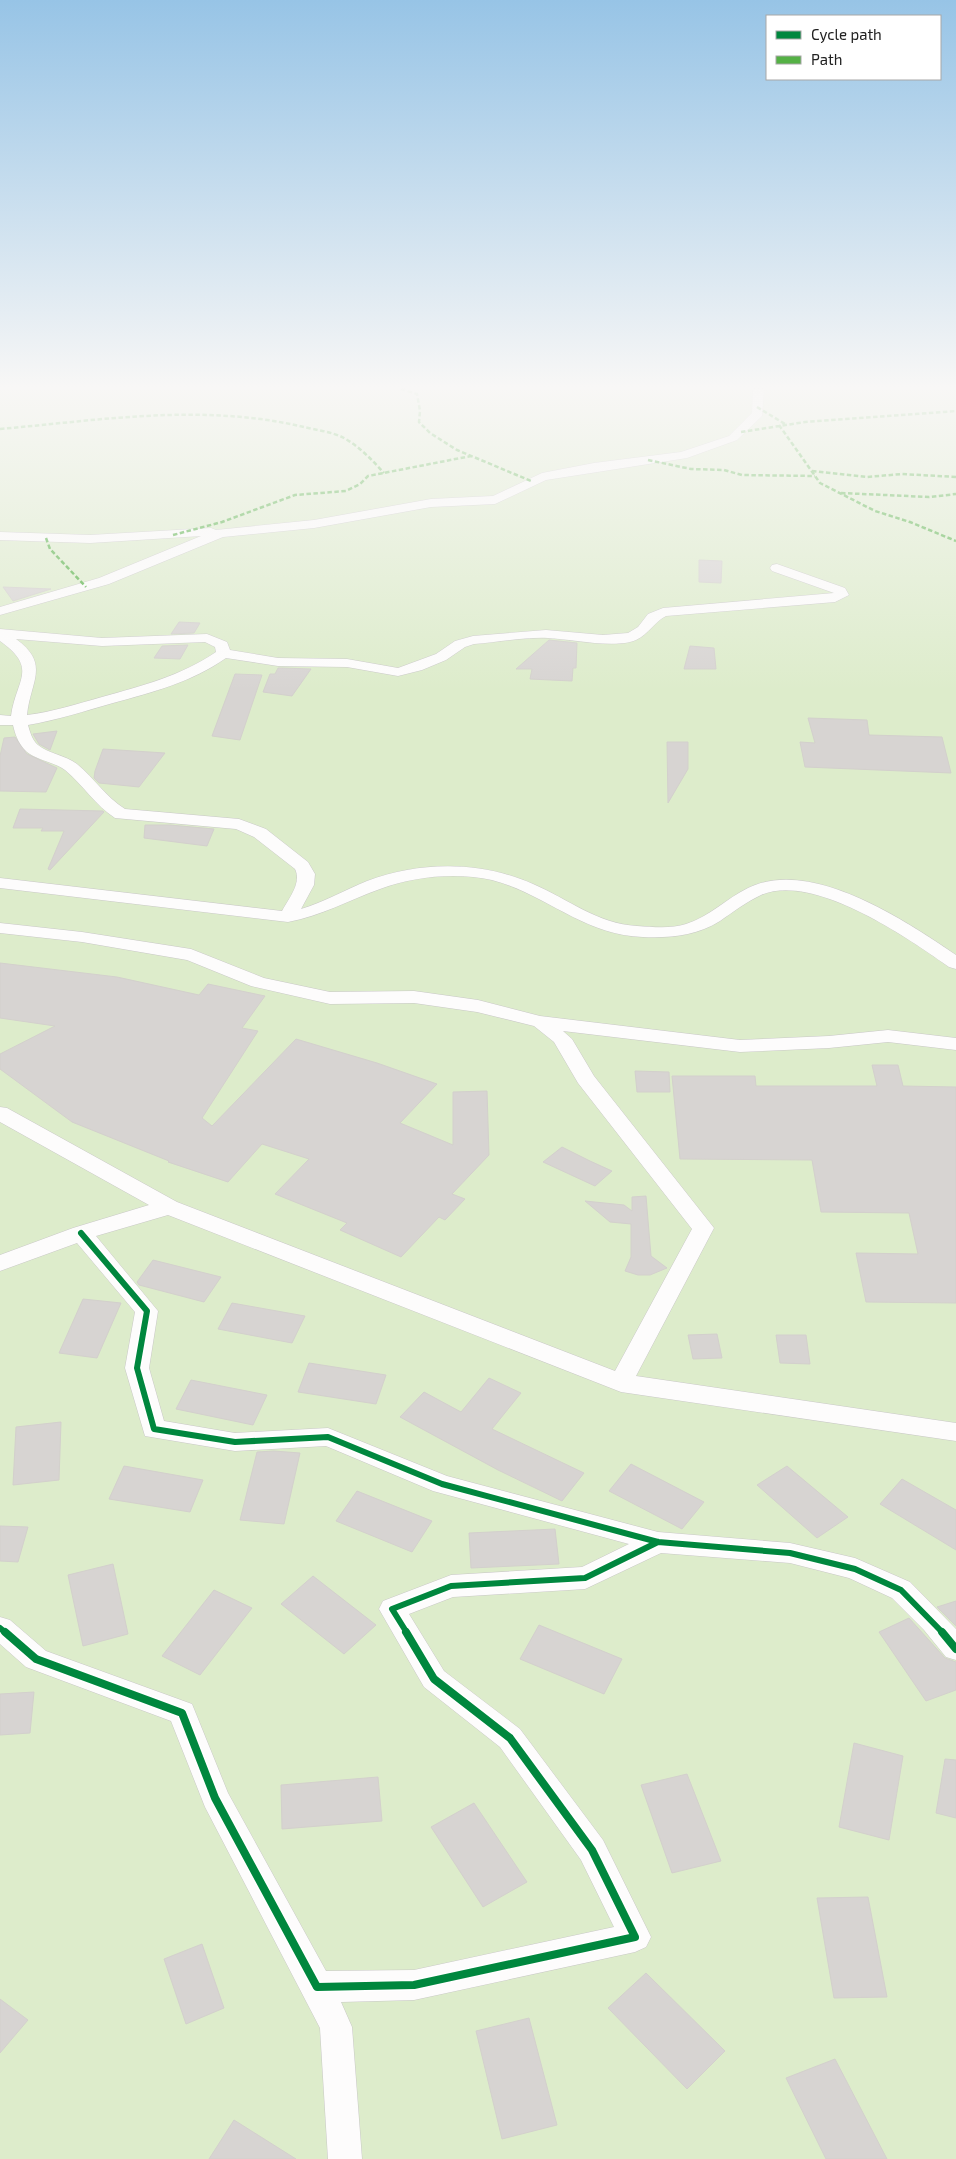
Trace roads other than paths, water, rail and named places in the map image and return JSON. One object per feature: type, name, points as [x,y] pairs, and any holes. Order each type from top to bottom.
[{"type":"street","points":[[0,536],[90,540],[314,524],[431,502],[495,500],[516,490]]},
{"type":"street","points":[[0,611],[104,581],[188,548],[210,536],[246,530]]},
{"type":"street","points":[[0,720],[41,719],[174,681],[206,666],[224,653],[278,662],[347,663],[398,672],[417,667],[441,656],[460,644],[473,640],[546,634],[603,639],[623,638],[637,635],[653,617],[663,612],[835,598],[842,595],[840,591],[831,587],[777,568]]},
{"type":"street","points":[[0,634],[102,642],[207,638],[222,645],[224,653]]},
{"type":"street","points":[[0,634],[14,643],[26,656],[32,672],[18,715],[21,731],[30,749],[38,754],[61,760],[89,782],[109,808],[121,814],[239,824],[260,833],[302,866],[306,874],[305,885],[288,917]]},
{"type":"street","points":[[0,883],[288,917],[307,915],[386,882],[444,871],[473,872],[499,876],[522,883],[571,909],[614,928],[664,932],[690,930],[705,924],[757,890],[769,886],[794,884],[838,897],[901,927],[956,963]]},
{"type":"street","points":[[0,928],[82,937],[192,955],[258,982],[330,998],[414,997],[478,1006],[540,1022],[740,1046],[830,1042],[888,1036],[956,1044]]},
{"type":"street","points":[[540,1022],[562,1039],[585,1079],[703,1228],[621,1383]]},
{"type":"street","points":[[0,1113],[169,1207],[621,1383],[956,1432]]},
{"type":"street","points":[[0,1263],[81,1233],[169,1207]]},
{"type":"street","points":[[81,1233],[147,1311],[137,1368],[154,1429],[234,1442],[328,1437],[442,1484],[658,1542],[790,1553],[855,1569],[901,1590],[934,1622],[956,1649]]},
{"type":"street","points":[[317,1987],[414,1985],[635,1937],[592,1850],[510,1738],[434,1679],[392,1609],[451,1586],[585,1578],[658,1542]]},
{"type":"street","points":[[0,1628],[36,1659],[182,1712],[215,1798],[317,1987],[336,2027],[345,2159]]}]
